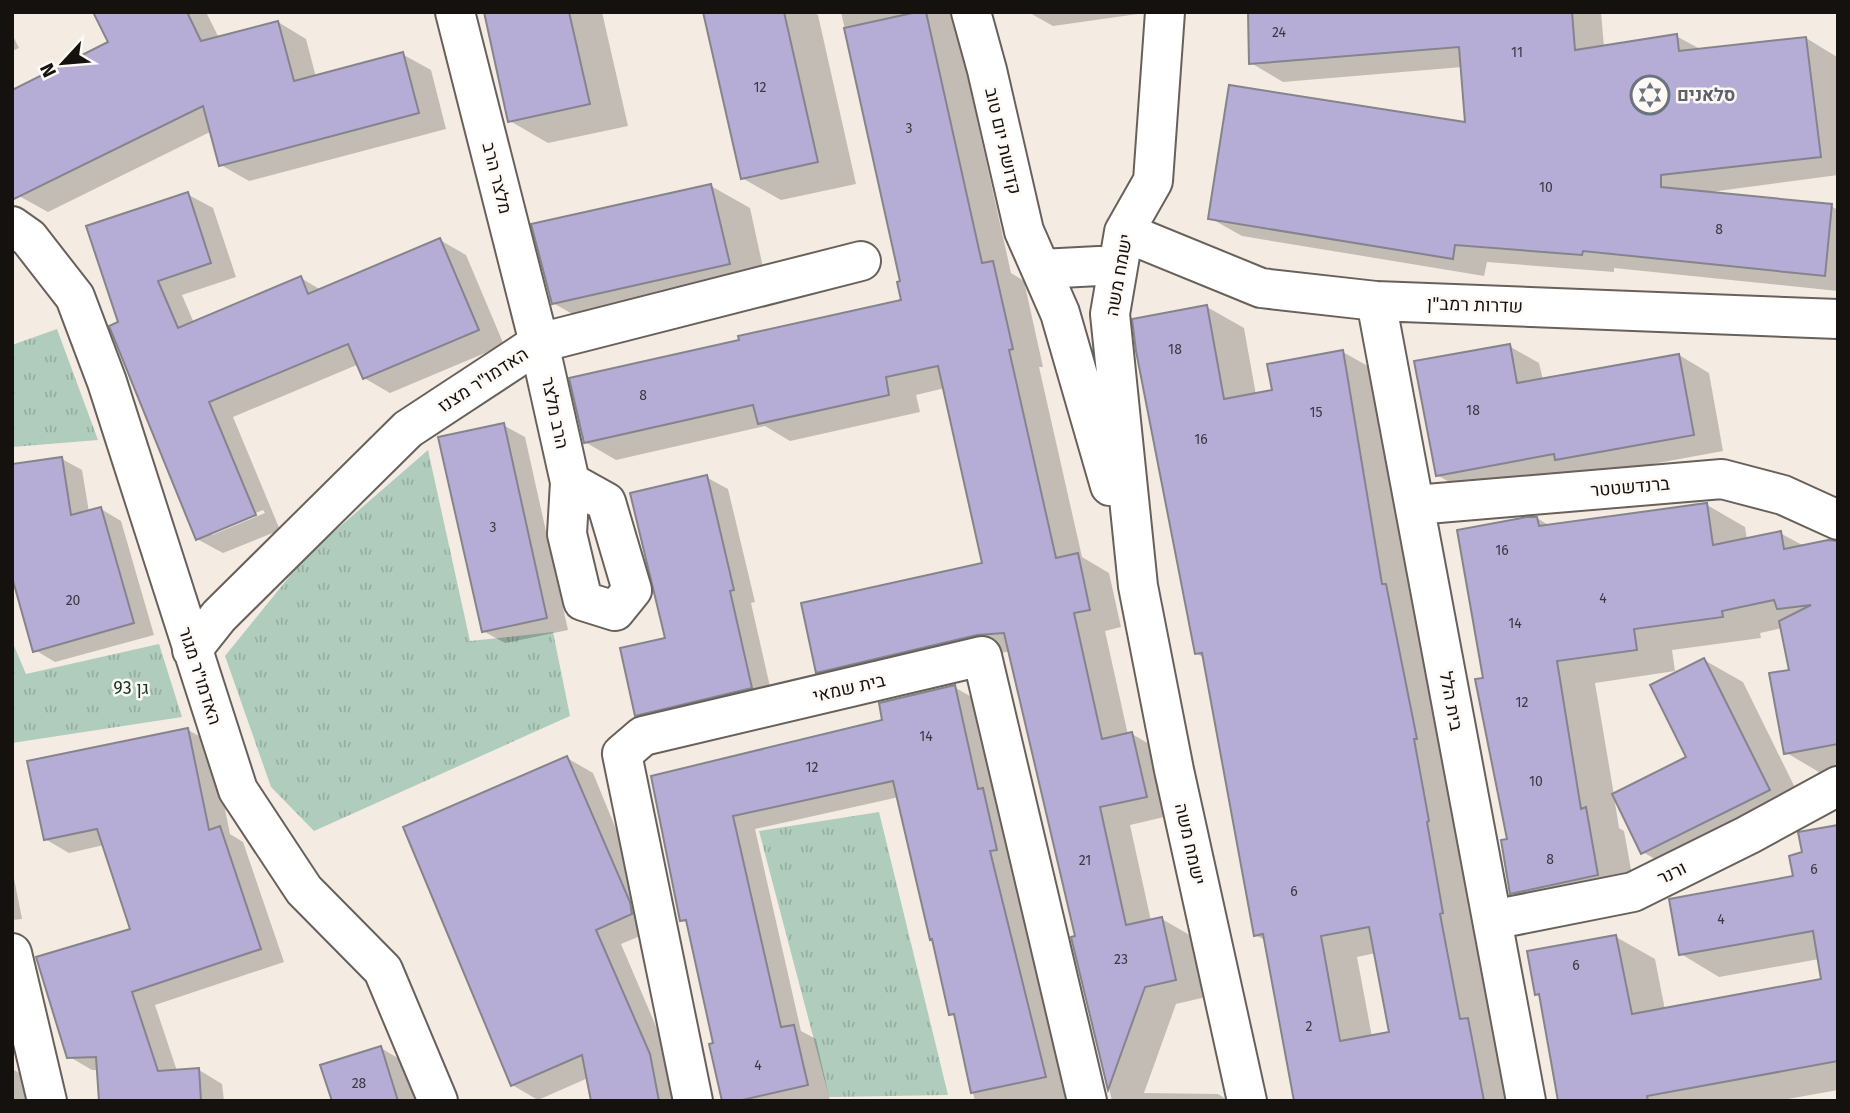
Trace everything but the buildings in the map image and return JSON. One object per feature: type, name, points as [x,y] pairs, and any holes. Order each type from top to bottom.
[{"type":"street","name":"מלצר הרב","points":[[456,12],[539,343]]},
{"type":"street","name":"קדושת יום טוב","points":[[971,12],[1024,232],[1041,269]]},
{"type":"street","name":"ישמח משה","points":[[1138,586],[1110,314],[1121,248],[1153,181],[1165,12]]},
{"type":"street","name":"האדמו\"ר מגור","points":[[12,226],[29,238],[75,297],[107,382],[238,790],[304,890],[383,970],[438,1101]]},
{"type":"street","points":[[1041,269],[1121,248]]},
{"type":"street","name":"שדרות רמב\"ן","points":[[1121,248],[1261,288],[1376,301],[1822,319]]},
{"type":"street","name":"האדמו\"ר מצנז","points":[[191,650],[219,616],[408,429],[539,343],[861,261]]},
{"type":"street","name":"ישמח משה","points":[[1041,269],[1060,313],[1138,586],[1174,770],[1247,1101]]},
{"type":"street","name":"בית הלל","points":[[1376,301],[1526,1101]]},
{"type":"street","name":"הרב מלצר","points":[[539,343],[570,482]]},
{"type":"street","name":"ברנדשטטר","points":[[1415,505],[1722,479],[1783,495],[1838,520]]},
{"type":"street","name":"בית שמאי","points":[[693,1101],[622,754],[643,737],[982,656],[1087,1101]]},
{"type":"street","name":"ורנר","points":[[1492,920],[1633,892],[1748,835],[1838,786]]},
{"type":"street","points":[[12,953],[47,1101]]},
{"type":"green space","points":[[57,329],[98,440],[12,447],[12,345]]},
{"type":"green space","points":[[428,450],[470,641],[553,632],[570,716],[314,831],[271,787],[225,656],[306,556]]},
{"type":"green space","name":"גן 93","points":[[12,641],[26,674],[159,644],[182,717],[12,743]]},
{"type":"green space","points":[[879,812],[948,1095],[829,1097],[759,831]]},
{"type":"place","name":"סלאנים","points":[[1650,95]]}]
